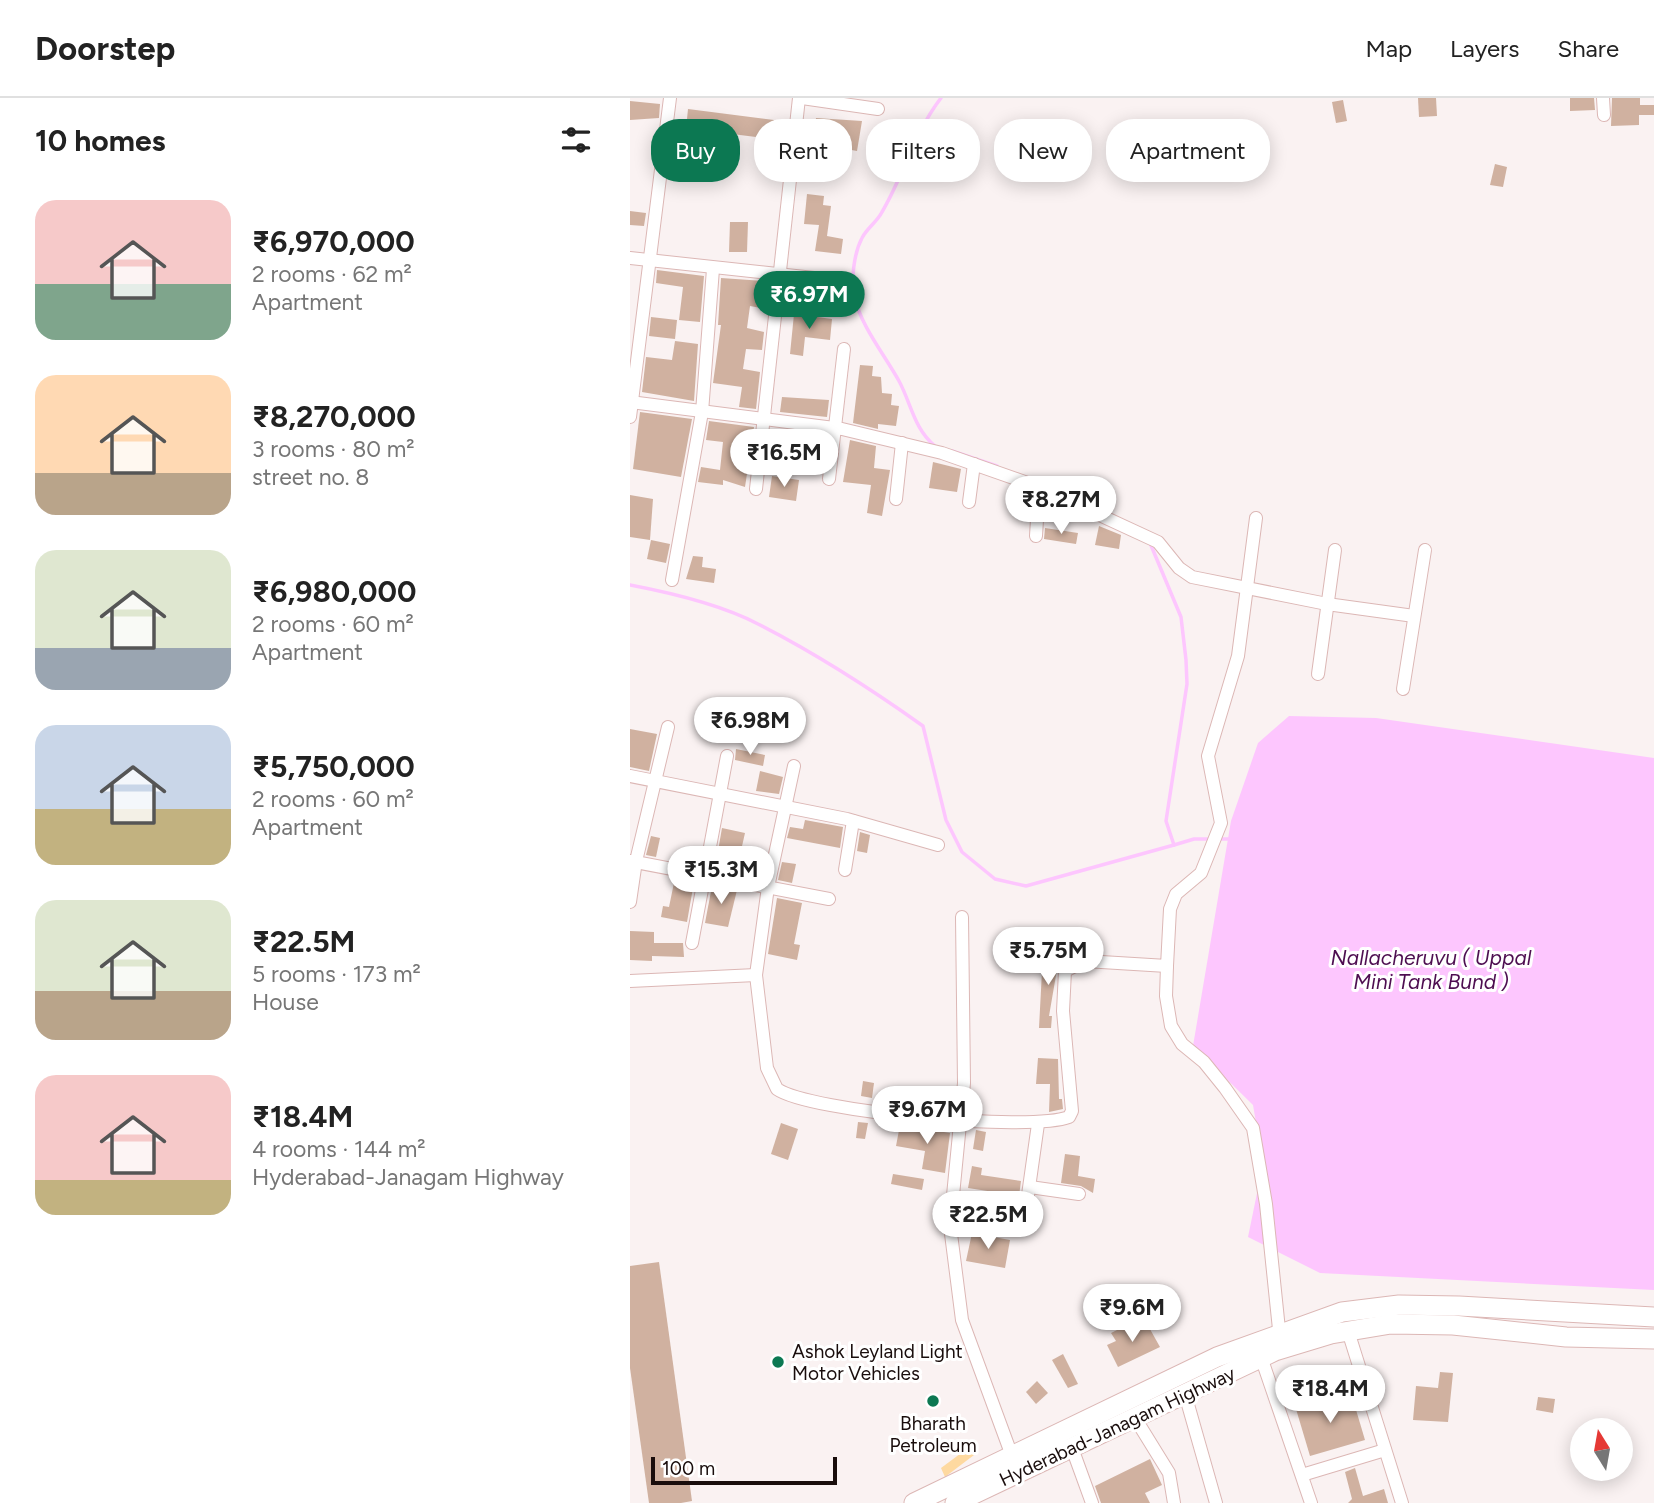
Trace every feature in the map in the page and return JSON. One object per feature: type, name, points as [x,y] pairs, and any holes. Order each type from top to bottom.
[{"type":"highway","name":"Hyderabad-Janagam Highway","points":[[959,1502],[1261,1357],[1280,1341],[1342,1312],[1399,1305],[1654,1317]]},
{"type":"highway","name":"Hyderabad-Janagam Highway","points":[[914,1503],[1216,1357],[1280,1341],[1391,1324],[1453,1325],[1566,1337],[1654,1339]]},
{"type":"street","points":[[630,417],[670,98]]},
{"type":"street","points":[[757,489],[800,98],[878,109]]},
{"type":"street","points":[[1603,98],[1604,115]]},
{"type":"street","points":[[630,258],[713,270],[823,279]]},
{"type":"street","points":[[672,580],[702,412],[713,270]]},
{"type":"street","points":[[830,479],[844,349]]},
{"type":"street","points":[[631,402],[835,428],[902,443],[1039,487],[1158,542],[1179,568],[1192,577],[1327,604],[1414,616]]},
{"type":"street","points":[[896,499],[902,443]]},
{"type":"street","points":[[969,502],[974,464]]},
{"type":"street","points":[[1036,536],[1039,487]]},
{"type":"street","points":[[1256,518],[1248,590],[1233,679],[1210,739],[1208,756],[1221,814],[1217,834],[1204,868],[1176,894],[1170,909],[1166,996],[1171,1026],[1182,1044],[1204,1062],[1253,1128],[1266,1204],[1280,1341]]},
{"type":"street","points":[[1318,674],[1335,550]]},
{"type":"street","points":[[1403,689],[1425,550]]},
{"type":"street","points":[[630,902],[633,861],[668,727]]},
{"type":"street","points":[[691,943],[727,756]]},
{"type":"street","points":[[794,766],[768,887],[756,975],[767,1068],[777,1088],[785,1094],[806,1100],[959,1122],[1038,1124],[1058,1121],[1069,1117],[1072,1111],[1063,1011],[1065,971],[1085,961],[1167,966]]},
{"type":"street","points":[[630,776],[721,792],[853,821],[939,845]]},
{"type":"street","points":[[845,870],[853,821]]},
{"type":"street","points":[[633,861],[829,899]]},
{"type":"street","points":[[962,918],[965,1057],[950,1226],[962,1320],[1012,1455]]},
{"type":"street","points":[[630,982],[756,975]]},
{"type":"street","points":[[1027,1202],[1038,1124]]},
{"type":"street","points":[[1030,1187],[1079,1195]]},
{"type":"street","points":[[1348,1331],[1402,1503]]},
{"type":"street","points":[[1261,1357],[1311,1503]]},
{"type":"street","points":[[1185,1394],[1216,1503]]},
{"type":"street","points":[[1135,1418],[1164,1463],[1174,1503]]},
{"type":"street","points":[[1072,1448],[1093,1503]]},
{"type":"street","points":[[1302,1475],[1385,1450]]},
{"type":"shaded area","points":[[968,1448],[974,1455],[945,1477],[941,1468]]},
{"type":"water","name":"Nallacheruvu ( Uppal Mini Tank Bund )","points":[[1289,716],[1376,718],[1654,758],[1654,1290],[1320,1273],[1248,1237],[1263,1164],[1253,1105],[1193,1046],[1231,821],[1258,743]]},
{"type":"building","points":[[1418,98],[1436,98],[1437,116],[1419,117]]},
{"type":"building","points":[[1570,98],[1594,98],[1595,110],[1570,111]]},
{"type":"building","points":[[1612,98],[1640,98],[1640,105],[1654,105],[1654,115],[1639,115],[1639,125],[1611,126]]},
{"type":"building","points":[[1343,100],[1347,121],[1336,123],[1332,102]]},
{"type":"building","points":[[630,101],[660,104],[659,118],[630,120]]},
{"type":"building","points":[[688,109],[766,119],[754,119],[754,137],[740,135],[740,119],[687,119]]},
{"type":"building","points":[[852,120],[862,121],[857,151],[852,150]]},
{"type":"building","points":[[1495,164],[1507,167],[1503,187],[1490,185]]},
{"type":"building","points":[[807,194],[824,196],[823,205],[831,206],[827,236],[843,239],[841,254],[815,251],[819,225],[804,224]]},
{"type":"building","points":[[630,211],[646,213],[644,226],[630,225]]},
{"type":"building","points":[[730,222],[748,222],[747,252],[729,252]]},
{"type":"building","points":[[657,270],[704,276],[700,322],[679,320],[683,287],[656,283]]},
{"type":"building","points":[[721,278],[765,281],[761,308],[750,306],[747,328],[764,332],[762,350],[746,349],[743,369],[760,372],[756,409],[739,407],[742,387],[713,383],[721,325],[718,325]]},
{"type":"building","points":[[794,314],[832,319],[830,340],[805,337],[803,356],[790,354]]},
{"type":"building","points":[[651,317],[677,320],[675,339],[649,336]]},
{"type":"building","points":[[675,341],[698,344],[694,401],[642,392],[646,357],[672,360]]},
{"type":"building","points":[[860,365],[873,366],[872,376],[881,377],[882,393],[892,394],[891,405],[899,406],[896,426],[878,424],[878,429],[853,423]]},
{"type":"building","points":[[782,397],[829,400],[827,417],[780,412]]},
{"type":"building","points":[[640,412],[692,419],[681,477],[633,469]]},
{"type":"building","points":[[709,421],[754,427],[745,487],[723,480],[723,485],[698,482],[701,467],[720,470],[723,442],[706,440]]},
{"type":"building","points":[[850,440],[876,446],[874,468],[890,470],[882,516],[867,513],[871,485],[843,482]]},
{"type":"building","points":[[933,462],[961,469],[957,492],[929,488]]},
{"type":"building","points":[[772,476],[799,480],[796,501],[769,497]]},
{"type":"building","points":[[630,495],[653,499],[650,540],[630,537]]},
{"type":"building","points":[[1099,526],[1121,535],[1119,549],[1095,545]]},
{"type":"building","points":[[1045,528],[1078,533],[1076,544],[1044,539]]},
{"type":"building","points":[[651,540],[670,544],[666,563],[647,559]]},
{"type":"building","points":[[693,556],[703,557],[702,567],[716,569],[714,583],[686,579]]},
{"type":"building","points":[[630,729],[657,734],[649,771],[630,767]]},
{"type":"building","points":[[736,749],[765,755],[763,766],[735,760]]},
{"type":"building","points":[[760,771],[783,777],[779,794],[756,791]]},
{"type":"building","points":[[805,820],[843,827],[840,848],[787,838],[790,827],[803,829]]},
{"type":"building","points":[[722,828],[745,833],[740,855],[718,851]]},
{"type":"building","points":[[860,832],[870,835],[867,853],[857,851]]},
{"type":"building","points":[[651,836],[660,838],[656,857],[646,855]]},
{"type":"building","points":[[749,855],[765,859],[761,877],[745,874]]},
{"type":"building","points":[[782,862],[796,864],[792,883],[778,880]]},
{"type":"building","points":[[675,878],[694,882],[687,922],[661,917],[663,906],[669,907]]},
{"type":"building","points":[[712,886],[737,890],[728,927],[705,923]]},
{"type":"building","points":[[777,898],[802,903],[794,944],[800,945],[797,960],[768,954]]},
{"type":"building","points":[[630,931],[654,932],[654,943],[683,943],[684,957],[652,956],[652,961],[630,960]]},
{"type":"building","points":[[1043,952],[1060,952],[1049,1016],[1052,1016],[1051,1028],[1039,1028]]},
{"type":"building","points":[[1038,1058],[1058,1059],[1059,1099],[1062,1099],[1063,1109],[1049,1112],[1050,1084],[1036,1084]]},
{"type":"building","points":[[863,1081],[874,1083],[872,1098],[861,1096]]},
{"type":"building","points":[[858,1122],[868,1123],[865,1139],[856,1138]]},
{"type":"building","points":[[781,1123],[798,1129],[788,1160],[771,1154]]},
{"type":"building","points":[[900,1125],[950,1133],[945,1173],[922,1169],[925,1151],[896,1146]]},
{"type":"building","points":[[976,1130],[986,1132],[983,1151],[973,1149]]},
{"type":"building","points":[[1065,1154],[1080,1156],[1078,1176],[1095,1179],[1093,1193],[1081,1186],[1061,1183]]},
{"type":"building","points":[[972,1166],[982,1168],[981,1175],[1021,1181],[1019,1196],[968,1188]]},
{"type":"building","points":[[893,1174],[924,1179],[922,1190],[891,1184]]},
{"type":"building","points":[[965,1208],[978,1211],[975,1226],[962,1223]]},
{"type":"building","points":[[972,1233],[1010,1240],[1005,1268],[966,1261]]},
{"type":"building","points":[[659,1262],[692,1501],[681,1503],[649,1503],[630,1368],[630,1266]]},
{"type":"building","points":[[1146,1322],[1160,1347],[1118,1367],[1107,1345],[1116,1341],[1111,1333],[1125,1326],[1129,1332]]},
{"type":"building","points":[[1063,1354],[1078,1384],[1068,1388],[1052,1360]]},
{"type":"building","points":[[1440,1372],[1453,1373],[1448,1422],[1413,1420],[1416,1386],[1438,1388]]},
{"type":"building","points":[[1037,1381],[1048,1393],[1036,1404],[1026,1392]]},
{"type":"building","points":[[1351,1393],[1365,1440],[1310,1456],[1296,1409]]},
{"type":"building","points":[[1538,1397],[1555,1399],[1553,1413],[1536,1410]]},
{"type":"building","points":[[1150,1459],[1162,1485],[1145,1493],[1150,1503],[1101,1503],[1095,1486]]},
{"type":"building","points":[[1355,1468],[1363,1496],[1384,1489],[1388,1503],[1348,1503],[1352,1499],[1345,1472]]},
{"type":"waterway","points":[[935,446],[922,432],[899,381],[862,318],[854,296],[853,282],[859,244],[882,212],[923,125],[941,98]]},
{"type":"waterway","points":[[952,451],[997,466]]},
{"type":"waterway","points":[[1150,543],[1181,617],[1186,660],[1187,684],[1166,821],[1174,845],[1194,839],[1210,839]]},
{"type":"waterway","points":[[630,585],[696,600],[743,617],[822,659],[923,726],[946,820],[962,852],[995,879],[1026,886],[1174,845]]},
{"type":"waterway","points":[[1217,839],[1228,839]]},
{"type":"place","name":"Ashok Leyland Light Motor Vehicles","points":[[778,1362]]},
{"type":"place","name":"Bharath Petroleum","points":[[933,1401]]}]
